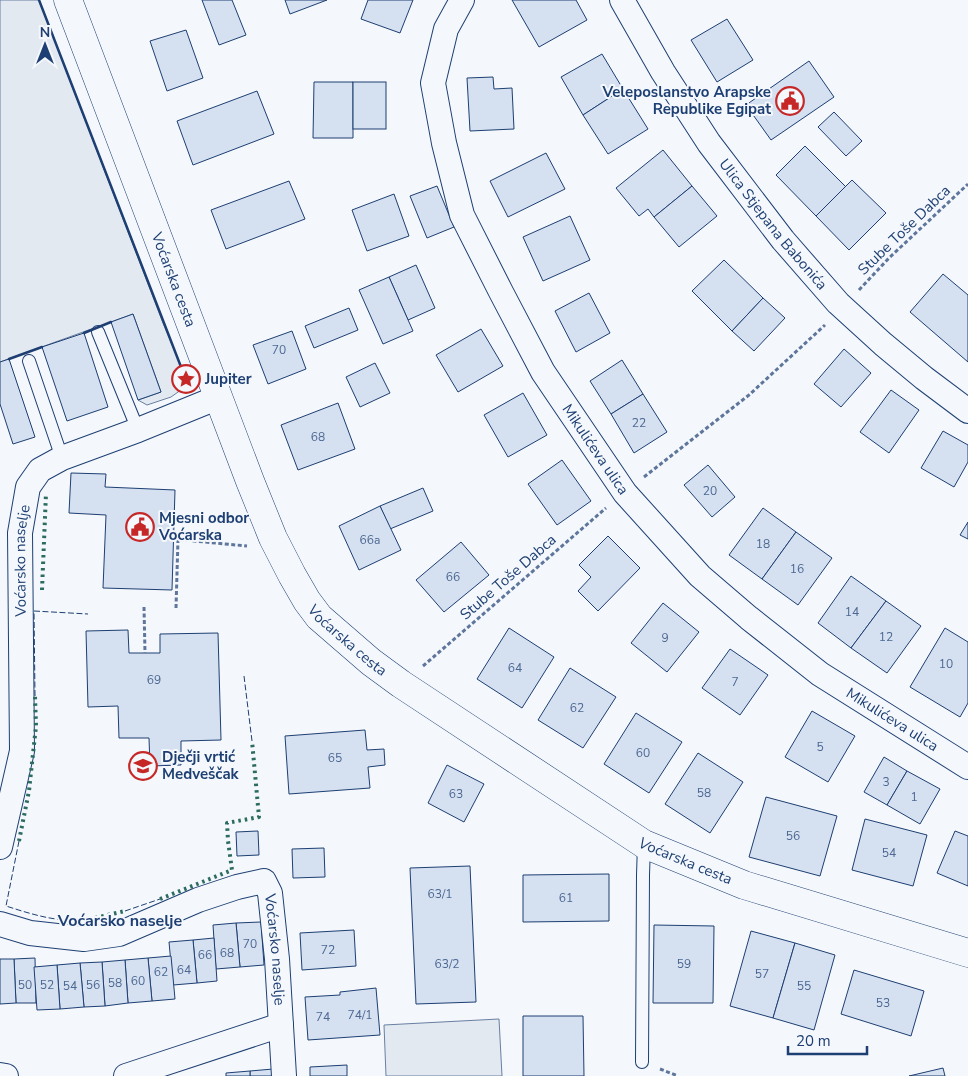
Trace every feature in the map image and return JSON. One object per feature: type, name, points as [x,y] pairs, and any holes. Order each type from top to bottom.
[{"type":"street","name":"Voćarska cesta","points":[[68,0],[273,538],[307,601],[319,617],[371,662],[401,684],[644,844],[744,885],[968,953]]},
{"type":"street","name":"Mikulićeva ulica","points":[[462,0],[446,29],[432,83],[444,143],[462,216],[543,372],[625,493],[700,576],[749,618],[820,674],[968,767]]},
{"type":"street","name":"Ulica Stjepana Babonića","points":[[622,0],[663,72],[709,143],[783,240],[838,303],[883,344],[968,411]]},
{"type":"street","name":"Voćarsko naselje","points":[[0,847],[22,751],[20,533],[28,487],[40,470],[62,458],[219,397]]},
{"type":"street","name":"Voćarsko naselje","points":[[0,924],[30,933],[84,939],[119,934],[198,900],[237,887],[264,881],[270,893],[277,959],[284,1076]]},
{"type":"street","name":"Voćarsko naselje","points":[[126,1076],[281,1026]]},
{"type":"street","points":[[0,1075],[6,1076]]},
{"type":"lane","points":[[98,332],[138,430]]},
{"type":"lane","points":[[29,361],[62,458]]},
{"type":"lane","points":[[642,1062],[644,844]]},
{"type":"path","name":"Stube Toše Dabca","points":[[857,292],[889,258],[968,184]]},
{"type":"path","points":[[637,482],[749,395],[821,329]]},
{"type":"path","name":"Stube Toše Dabca","points":[[422,667],[610,504]]},
{"type":"path","points":[[173,539],[248,546],[254,550]]},
{"type":"path","points":[[176,608],[178,540]]},
{"type":"path","points":[[144,607],[145,653]]},
{"type":"shaded area","points":[[0,0],[39,0],[163,323],[188,382],[188,385],[171,397],[147,405],[138,400],[161,392],[133,314],[0,362]]},
{"type":"shaded area","points":[[499,1019],[502,1076],[386,1076],[384,1025]]},
{"type":"building","points":[[202,0],[232,0],[246,35],[219,45]]},
{"type":"building","points":[[285,0],[327,0],[290,14]]},
{"type":"building","points":[[368,0],[413,0],[400,33],[361,19]]},
{"type":"building","points":[[512,0],[576,0],[587,20],[539,47]]},
{"type":"building","points":[[727,19],[753,60],[717,82],[691,40]]},
{"type":"building","points":[[186,30],[203,78],[167,91],[150,41]]},
{"type":"building","points":[[602,54],[623,89],[583,115],[561,77]]},
{"type":"building","name":"Veleposlanstvo Arapske Republike Egipat","points":[[809,61],[834,97],[771,140],[746,105]]},
{"type":"building","points":[[493,77],[494,89],[512,88],[514,129],[470,131],[467,78]]},
{"type":"building","points":[[314,82],[353,82],[353,138],[313,138]]},
{"type":"building","points":[[353,82],[386,82],[386,129],[353,129]]},
{"type":"building","points":[[623,89],[648,129],[608,154],[583,115]]},
{"type":"building","points":[[257,91],[274,134],[193,165],[177,121]]},
{"type":"building","points":[[834,112],[862,141],[846,156],[818,127]]},
{"type":"building","points":[[805,146],[846,187],[816,216],[776,175]]},
{"type":"building","points":[[663,150],[692,186],[654,217],[648,209],[639,216],[616,188]]},
{"type":"building","points":[[546,153],[565,189],[508,217],[490,181]]},
{"type":"building","points":[[852,180],[886,213],[849,250],[816,216]]},
{"type":"building","points":[[289,181],[305,219],[226,249],[211,210]]},
{"type":"building","points":[[437,186],[454,227],[427,238],[410,196]]},
{"type":"building","points":[[692,186],[717,216],[679,247],[654,217]]},
{"type":"building","points":[[394,194],[409,236],[367,251],[352,210]]},
{"type":"building","points":[[570,216],[590,260],[543,281],[523,237]]},
{"type":"building","points":[[724,260],[763,298],[732,331],[692,291]]},
{"type":"building","points":[[416,265],[435,308],[408,320],[389,277]]},
{"type":"building","points":[[943,274],[968,295],[968,362],[910,312]]},
{"type":"building","points":[[389,277],[413,331],[383,344],[359,290]]},
{"type":"building","points":[[589,293],[610,333],[576,352],[555,311]]},
{"type":"building","points":[[763,298],[785,318],[754,351],[732,331]]},
{"type":"building","points":[[349,308],[358,330],[314,348],[305,326]]},
{"type":"building","points":[[133,314],[161,392],[138,400],[111,322]]},
{"type":"building","points":[[481,329],[503,366],[458,392],[436,355]]},
{"type":"building","points":[[292,331],[306,369],[268,384],[253,345]]},
{"type":"building","points":[[84,333],[108,407],[67,421],[42,347]]},
{"type":"building","points":[[844,349],[871,373],[841,407],[814,384]]},
{"type":"building","points":[[9,359],[35,437],[13,444],[0,404],[0,362]]},
{"type":"building","points":[[622,360],[643,394],[611,414],[590,381]]},
{"type":"building","points":[[375,363],[390,393],[360,407],[346,377]]},
{"type":"building","points":[[891,390],[919,410],[889,453],[860,432]]},
{"type":"building","points":[[523,393],[547,435],[508,457],[484,415]]},
{"type":"building","points":[[643,394],[667,432],[634,453],[611,414]]},
{"type":"building","points":[[338,403],[355,449],[298,470],[281,425]]},
{"type":"building","points":[[943,431],[968,445],[968,462],[954,487],[921,468]]},
{"type":"building","points":[[562,460],[591,501],[557,525],[528,484]]},
{"type":"building","points":[[708,465],[735,497],[712,517],[684,485]]},
{"type":"building","name":"Mjesni odbor Voćarska","points":[[71,473],[106,474],[105,487],[175,490],[172,590],[103,588],[106,515],[69,513]]},
{"type":"building","points":[[423,488],[433,511],[390,529],[380,506]]},
{"type":"building","points":[[380,506],[401,550],[359,570],[339,526]]},
{"type":"building","points":[[763,508],[796,532],[762,579],[729,555]]},
{"type":"building","points":[[968,522],[968,539],[960,535]]},
{"type":"building","points":[[796,532],[832,558],[798,605],[762,579]]},
{"type":"building","points":[[608,536],[640,568],[598,611],[578,591],[591,577],[579,565]]},
{"type":"building","points":[[461,542],[489,575],[444,612],[416,580]]},
{"type":"building","points":[[851,576],[886,601],[851,648],[818,623]]},
{"type":"building","points":[[886,601],[921,626],[887,673],[851,648]]},
{"type":"building","points":[[663,603],[699,632],[667,672],[631,643]]},
{"type":"building","points":[[509,628],[554,657],[522,708],[477,679]]},
{"type":"building","points":[[945,628],[968,642],[968,703],[960,717],[910,687]]},
{"type":"building","points":[[128,630],[129,653],[160,653],[160,634],[218,633],[221,740],[181,741],[181,765],[150,766],[149,738],[119,738],[118,706],[88,707],[86,631]]},
{"type":"building","points":[[730,649],[768,675],[740,715],[702,688]]},
{"type":"building","points":[[570,668],[616,697],[583,748],[538,720]]},
{"type":"building","points":[[812,711],[855,736],[828,782],[785,757]]},
{"type":"building","points":[[636,713],[682,742],[649,793],[604,764]]},
{"type":"building","points":[[365,730],[367,750],[384,749],[385,765],[368,767],[370,788],[289,794],[285,736]]},
{"type":"building","points":[[698,753],[743,782],[710,833],[665,804]]},
{"type":"building","points":[[884,757],[907,771],[887,805],[864,792]]},
{"type":"building","points":[[447,765],[484,784],[464,822],[428,803]]},
{"type":"building","points":[[907,771],[940,789],[920,824],[887,805]]},
{"type":"building","points":[[766,797],[837,816],[820,876],[749,857]]},
{"type":"building","points":[[865,819],[927,835],[913,886],[852,870]]},
{"type":"building","points":[[258,831],[259,855],[237,856],[236,832]]},
{"type":"building","points":[[955,831],[968,836],[968,886],[937,873]]},
{"type":"building","points":[[324,848],[325,877],[293,878],[292,849]]},
{"type":"building","points":[[470,866],[476,1002],[416,1004],[410,868]]},
{"type":"building","points":[[609,874],[609,921],[523,922],[523,875]]},
{"type":"building","points":[[261,922],[264,965],[240,967],[236,923]]},
{"type":"building","points":[[236,923],[240,967],[216,969],[213,925]]},
{"type":"building","points":[[654,925],[714,926],[713,1003],[653,1003]]},
{"type":"building","points":[[354,930],[356,966],[302,970],[300,933]]},
{"type":"building","points":[[751,931],[795,943],[773,1018],[730,1006]]},
{"type":"building","points":[[214,938],[217,981],[197,983],[193,940]]},
{"type":"building","points":[[193,940],[197,983],[173,985],[169,942]]},
{"type":"building","points":[[795,943],[835,955],[814,1030],[773,1018]]},
{"type":"building","points":[[171,956],[175,999],[152,1001],[148,958]]},
{"type":"building","points":[[35,958],[36,1003],[16,1003],[14,959]]},
{"type":"building","points":[[148,958],[152,1001],[128,1003],[125,960]]},
{"type":"building","points":[[0,959],[14,959],[16,1003],[0,1004]]},
{"type":"building","points":[[125,960],[128,1003],[105,1006],[102,962]]},
{"type":"building","points":[[102,962],[105,1006],[84,1007],[80,963]]},
{"type":"building","points":[[80,963],[84,1007],[60,1009],[57,965]]},
{"type":"building","points":[[57,965],[60,1009],[37,1010],[34,967]]},
{"type":"building","points":[[854,970],[924,991],[911,1036],[841,1014]]},
{"type":"building","points":[[376,988],[380,1035],[308,1040],[305,997],[340,995],[340,992]]},
{"type":"building","points":[[523,1016],[583,1016],[584,1076],[523,1076]]},
{"type":"building","points":[[347,1065],[347,1076],[310,1076],[310,1067]]},
{"type":"building","points":[[943,1068],[945,1076],[909,1076]]},
{"type":"building","points":[[273,1069],[273,1076],[250,1076],[250,1071]]},
{"type":"building","points":[[250,1071],[250,1076],[226,1076],[226,1073]]},
{"type":"hedge","points":[[42,590],[46,493]]},
{"type":"hedge","points":[[19,841],[29,791],[36,726],[35,696]]},
{"type":"hedge","points":[[160,899],[232,870],[227,823],[259,817],[252,741]]},
{"type":"hedge","points":[[95,918],[125,911]]},
{"type":"fence","points":[[35,696],[34,611],[88,614]]},
{"type":"fence","points":[[244,676],[252,741]]},
{"type":"fence","points":[[19,841],[6,906],[39,916],[61,920],[95,918]]},
{"type":"fence","points":[[125,911],[160,899]]},
{"type":"wall","points":[[39,0],[188,385]]},
{"type":"wall","points":[[84,333],[111,322]]},
{"type":"wall","points":[[9,359],[42,347]]},
{"type":"place","name":"Veleposlanstvo Arapske Republike Egipat","points":[[790,101]]},
{"type":"place","name":"Jupiter","points":[[186,379]]},
{"type":"place","name":"Mjesni odbor Voćarska","points":[[140,527]]},
{"type":"place","name":"Dječji vrtić Medveščak","points":[[143,766]]},
{"type":"district","name":"Voćarsko naselje","points":[[120,920]]}]
